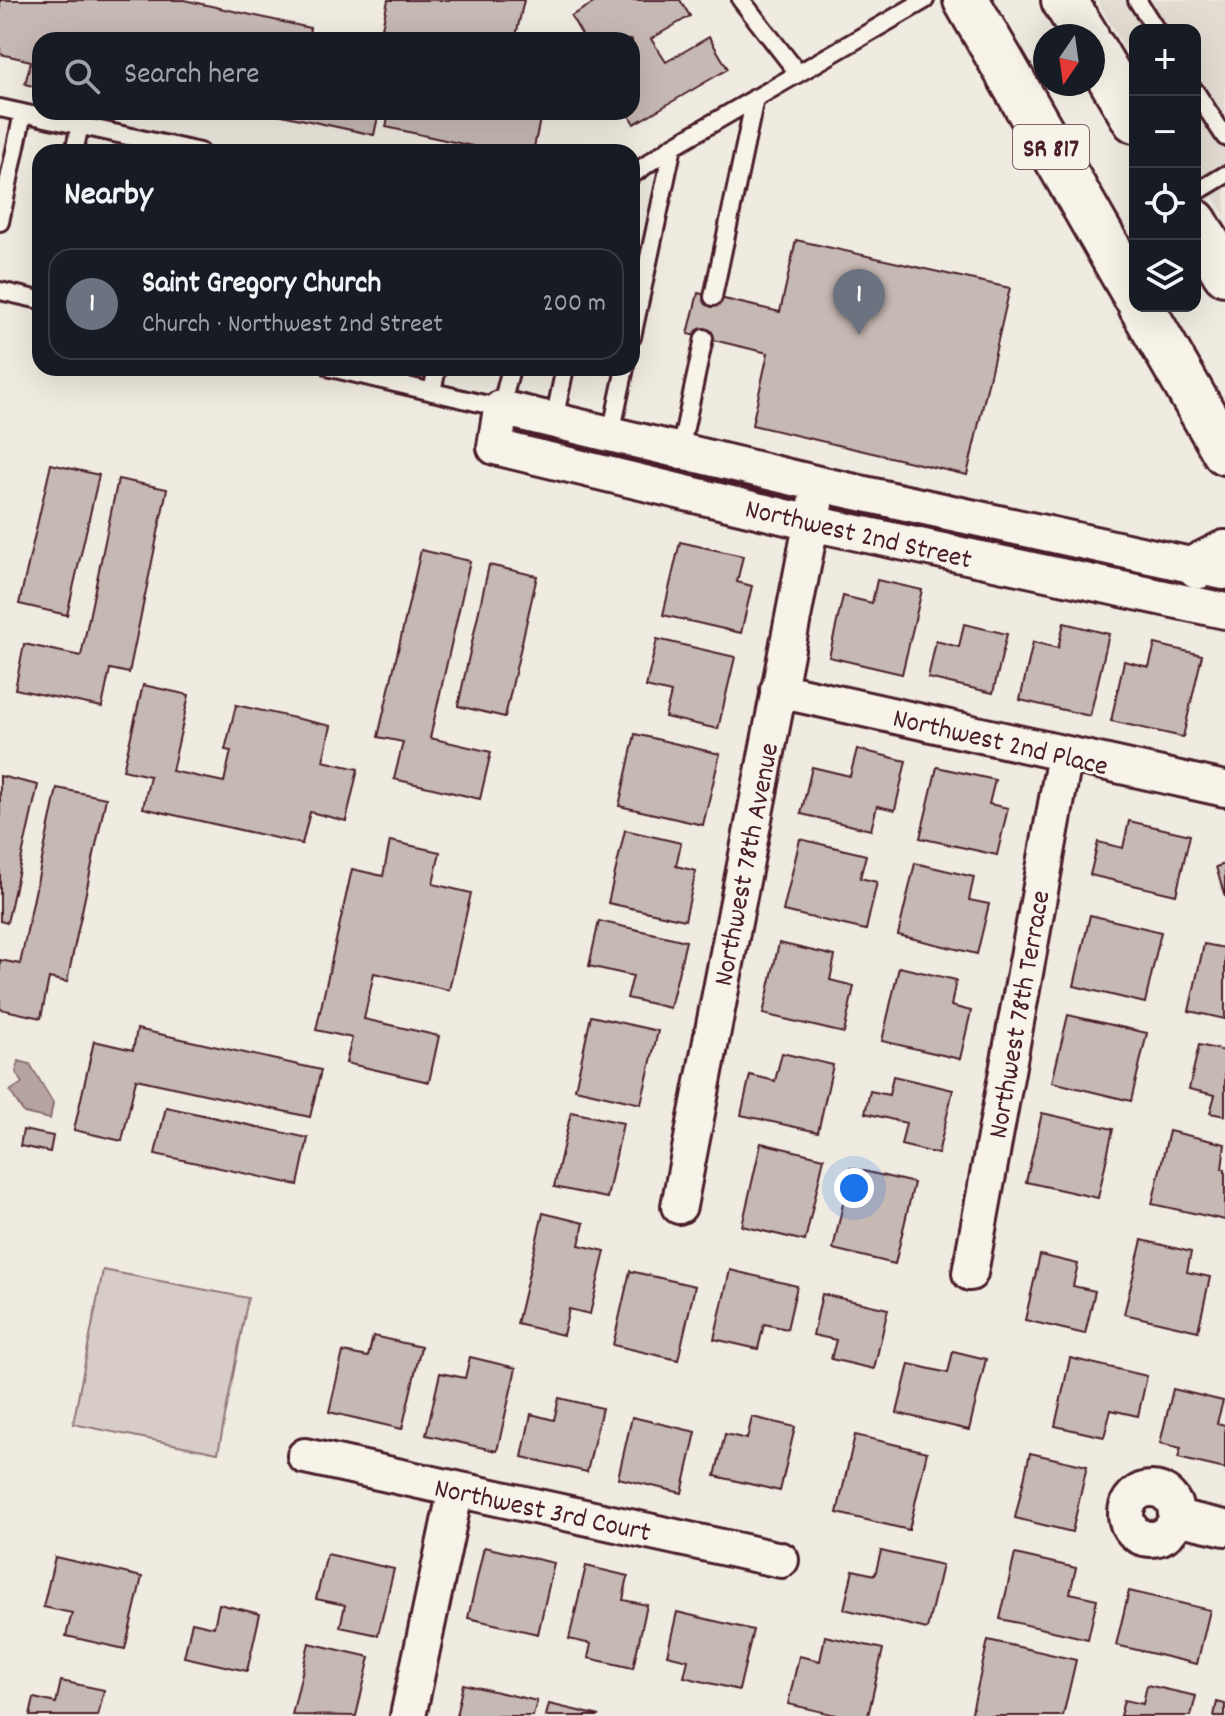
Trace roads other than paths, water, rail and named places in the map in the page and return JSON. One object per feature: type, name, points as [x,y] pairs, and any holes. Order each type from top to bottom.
[{"type":"main road","name":"SR 817","points":[[966,0],[1129,285]]},
{"type":"main road","points":[[1064,0],[1079,24]]},
{"type":"main road","points":[[1105,69],[1129,110]]},
{"type":"main road","points":[[1201,232],[1225,273]]},
{"type":"main road","points":[[1144,312],[1225,452]]},
{"type":"street","name":"Northwest 2nd Street","points":[[1216,564],[819,484],[501,408],[495,447],[811,523],[1225,611]]},
{"type":"street","points":[[673,489],[680,451]]},
{"type":"street","name":"Northwest 78th Avenue","points":[[679,1206],[819,484]]},
{"type":"street","name":"Northwest 2nd Place","points":[[778,690],[1225,789]]},
{"type":"street","name":"Northwest 78th Terrace","points":[[970,1273],[1065,755]]},
{"type":"street","name":"Northwest 3rd Court","points":[[305,1456],[781,1560]]},
{"type":"street","points":[[408,1716],[456,1489]]},
{"type":"street","points":[[1176,1517],[1225,1528]]},
{"type":"lane","points":[[741,0],[798,73]]},
{"type":"lane","points":[[640,169],[673,146],[925,0]]},
{"type":"lane","points":[[1137,0],[1152,24]]},
{"type":"lane","points":[[1198,96],[1225,137]]},
{"type":"lane","points":[[713,297],[755,98]]},
{"type":"lane","points":[[0,108],[32,115]]},
{"type":"lane","points":[[0,222],[23,113]]},
{"type":"lane","points":[[56,120],[135,144]]},
{"type":"lane","points":[[76,144],[80,125]]},
{"type":"lane","points":[[640,300],[673,146]]},
{"type":"lane","points":[[1201,189],[1225,175]]},
{"type":"lane","points":[[0,291],[32,298]]},
{"type":"lane","points":[[680,451],[704,338]]},
{"type":"lane","points":[[388,376],[432,392],[501,408],[509,376]]},
{"type":"lane","points":[[432,392],[435,376]]},
{"type":"lane","points":[[554,420],[563,376]]},
{"type":"lane","points":[[611,434],[623,376]]},
{"type":"place","name":"Saint Gregory Church","points":[[859,335]]}]
